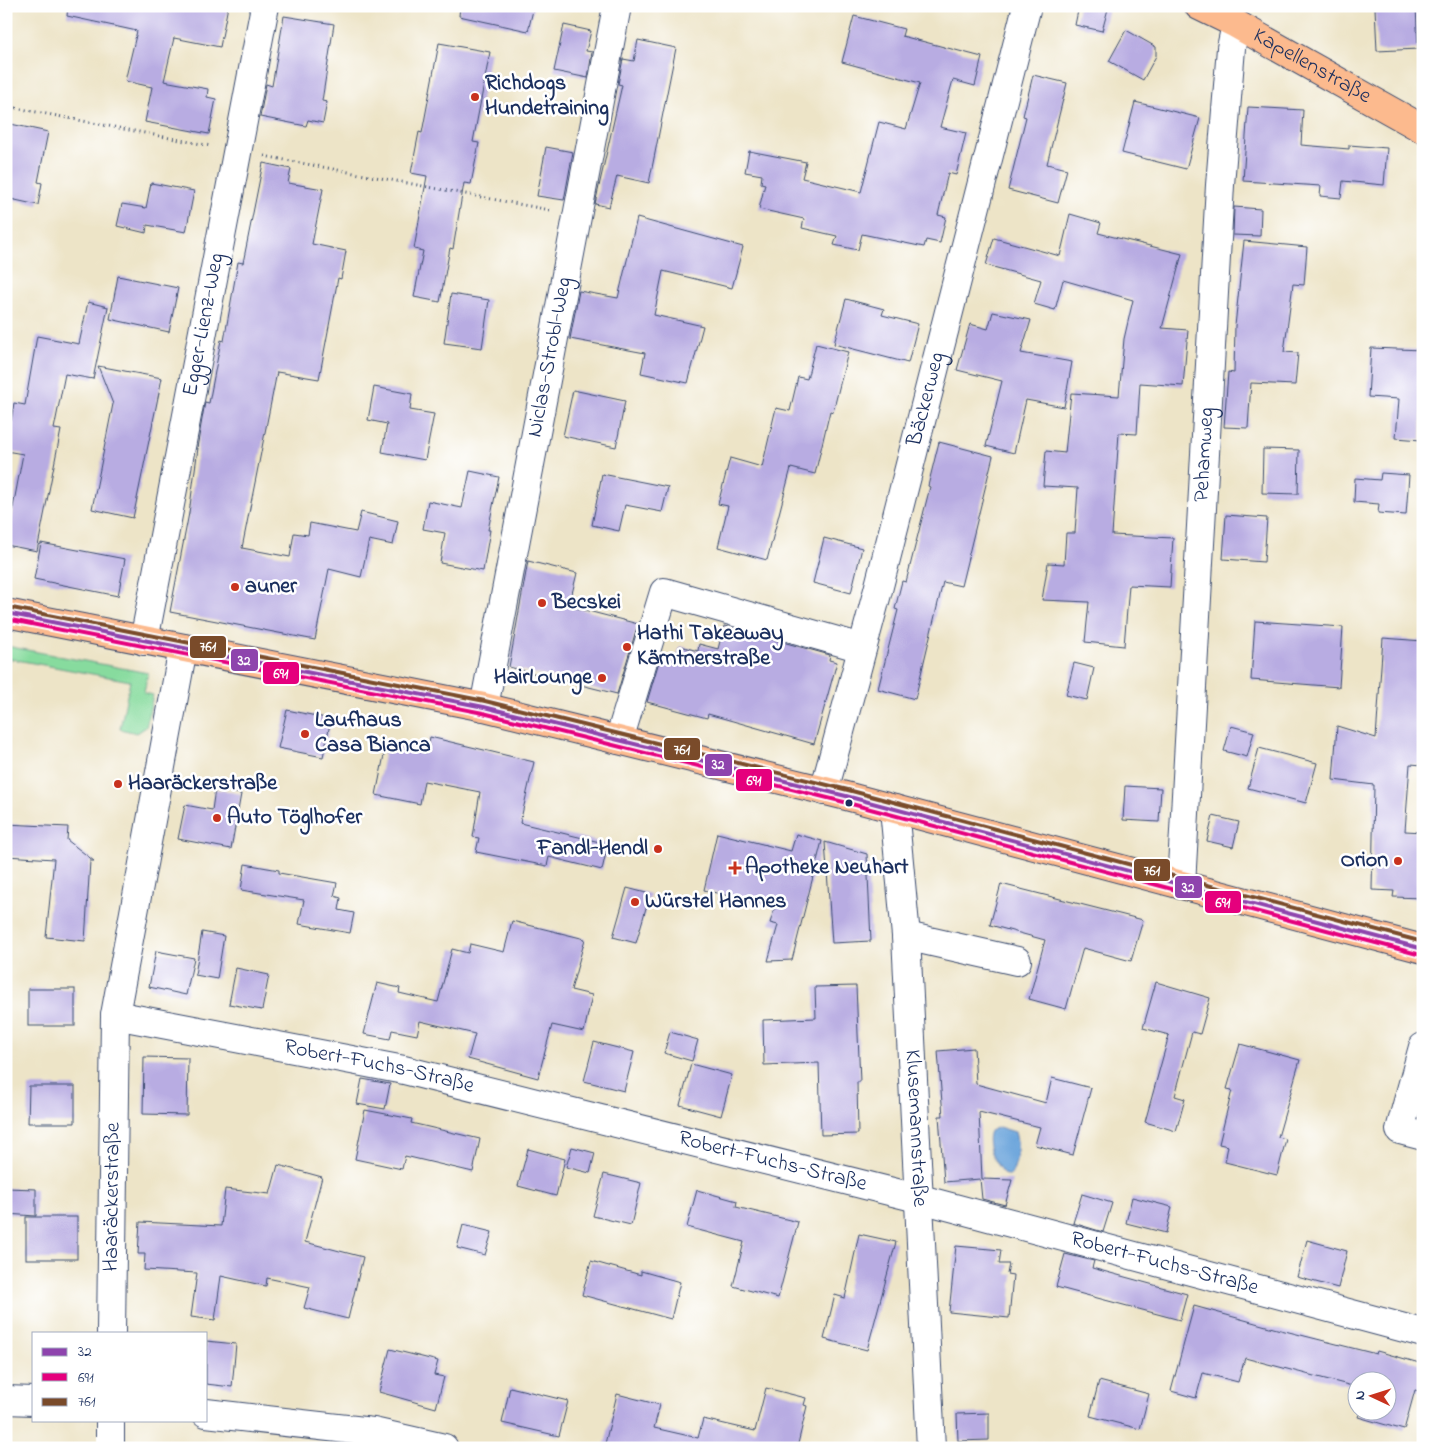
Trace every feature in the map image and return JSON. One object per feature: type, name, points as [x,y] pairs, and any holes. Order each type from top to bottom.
[{"type":"main road","name":"Kapellenstraße","points":[[1199,6],[1236,24],[1423,129]]},
{"type":"main road","points":[[6,614],[484,707],[894,809],[1423,949]]},
{"type":"street","name":"Egger-Lienz-Weg","points":[[144,641],[265,6]]},
{"type":"street","name":"Niclas-Strobl-Weg","points":[[484,707],[617,6]]},
{"type":"street","name":"Bäckerweg","points":[[824,791],[878,590],[1027,6]]},
{"type":"street","name":"Pehamweg","points":[[1181,885],[1220,185],[1231,48],[1236,24]]},
{"type":"street","points":[[619,740],[664,592],[862,648]]},
{"type":"street","name":"Haaräckerstraße","points":[[111,1332],[115,1015],[183,648]]},
{"type":"street","name":"Klusemannstraße","points":[[894,809],[906,936],[917,1198],[931,1448]]},
{"type":"street","points":[[906,936],[1017,961]]},
{"type":"street","name":"Robert-Fuchs-Straße","points":[[115,1015],[404,1070],[917,1198],[1423,1333]]},
{"type":"street","points":[[1423,1047],[1400,1130],[1423,1136]]},
{"type":"street","points":[[6,1400],[32,1401]]},
{"type":"street","points":[[208,1413],[374,1432],[444,1448]]},
{"type":"street","points":[[110,1422],[110,1448]]},
{"type":"path","points":[[6,106],[578,216]]},
{"type":"green space","points":[[6,646],[148,673],[144,693],[153,695],[146,727],[137,733],[120,729],[130,681],[6,658]]},
{"type":"water","points":[[999,1127],[1015,1132],[1017,1154],[1011,1175],[1005,1175],[1001,1171],[989,1148],[990,1131]]},
{"type":"building","points":[[68,6],[228,6],[220,47],[174,38],[164,81],[208,89],[207,97],[216,99],[209,134],[145,122],[152,87],[125,81],[137,31],[67,16]]},
{"type":"building","points":[[460,6],[534,6],[528,31],[459,16]]},
{"type":"building","points":[[1079,6],[1108,9],[1102,31],[1075,25]]},
{"type":"building","points":[[1416,6],[1418,49],[1377,51],[1375,8]]},
{"type":"building","points":[[284,16],[334,24],[322,101],[327,102],[323,123],[308,120],[306,126],[260,117],[266,84],[272,86]]},
{"type":"building","points":[[854,16],[904,29],[902,36],[982,57],[975,86],[953,80],[940,127],[966,133],[956,175],[948,173],[938,215],[946,217],[940,243],[926,240],[924,247],[862,234],[858,250],[834,245],[837,236],[802,228],[804,219],[759,209],[765,184],[761,183],[762,175],[745,172],[749,151],[806,162],[802,178],[861,192],[879,122],[906,129],[920,83],[842,62]]},
{"type":"building","points":[[564,25],[591,31],[586,51],[592,52],[588,78],[554,71]]},
{"type":"building","points":[[1126,30],[1156,47],[1156,56],[1143,80],[1109,61]]},
{"type":"building","points":[[638,40],[676,48],[649,183],[617,176],[609,207],[595,204],[622,85],[618,84],[623,59],[634,61]]},
{"type":"building","points":[[439,43],[490,52],[473,142],[479,143],[471,184],[464,183],[453,249],[450,248],[440,302],[414,297],[423,251],[414,249],[427,176],[411,173],[419,132],[422,133]]},
{"type":"building","points":[[1033,75],[1067,83],[1047,164],[1067,169],[1058,203],[1008,190],[1026,117],[1023,116]]},
{"type":"building","points":[[1135,102],[1200,118],[1186,169],[1122,153]]},
{"type":"building","points":[[1248,107],[1303,110],[1301,145],[1349,149],[1349,145],[1387,148],[1384,185],[1343,181],[1341,198],[1320,196],[1321,186],[1243,181]]},
{"type":"building","points":[[6,123],[48,132],[38,182],[42,183],[38,205],[6,198]]},
{"type":"building","points":[[546,147],[573,152],[564,200],[537,196]]},
{"type":"building","points":[[263,163],[291,169],[288,183],[323,189],[312,244],[346,251],[341,279],[338,278],[319,379],[277,372],[242,548],[290,557],[294,533],[308,535],[310,523],[356,532],[361,512],[398,521],[393,545],[369,540],[361,577],[329,569],[315,640],[170,612],[189,513],[205,402],[209,403],[221,340],[224,341],[238,262],[243,263]]},
{"type":"building","points":[[151,183],[194,191],[186,232],[147,225],[146,233],[117,226],[122,204],[146,208]]},
{"type":"building","points":[[1234,207],[1261,209],[1260,236],[1233,235]]},
{"type":"building","points":[[1070,214],[1101,223],[1098,233],[1182,254],[1162,328],[1188,330],[1183,386],[1140,383],[1137,434],[1119,433],[1112,535],[1173,538],[1170,587],[1129,585],[1124,646],[1085,642],[1089,602],[1042,600],[1048,563],[1064,564],[1066,533],[1075,533],[1078,488],[1043,486],[1046,451],[1065,453],[1071,393],[1119,396],[1124,339],[1133,300],[1063,280],[1055,310],[1034,304],[1041,280],[986,265],[994,238],[1060,256]]},
{"type":"building","points":[[637,218],[743,247],[732,288],[663,271],[654,315],[703,326],[688,383],[641,373],[645,353],[570,339],[579,291],[618,298]]},
{"type":"building","points":[[1244,241],[1307,247],[1304,285],[1293,284],[1284,352],[1298,353],[1295,385],[1251,383],[1248,428],[1224,427],[1228,372],[1234,373],[1235,326]]},
{"type":"building","points":[[118,276],[178,288],[169,332],[110,319]]},
{"type":"building","points":[[451,294],[489,300],[482,348],[444,343]]},
{"type":"building","points":[[846,299],[884,309],[882,315],[918,324],[908,363],[834,344]]},
{"type":"building","points":[[88,302],[108,307],[93,379],[65,374],[54,429],[61,430],[37,551],[6,545],[23,454],[6,451],[6,420],[11,421],[14,403],[25,405],[37,336],[79,344]]},
{"type":"building","points":[[993,312],[1031,320],[1021,353],[1072,362],[1064,407],[1026,400],[1014,453],[986,446],[1002,381],[957,370],[970,324],[988,329]]},
{"type":"building","points":[[816,344],[848,352],[833,412],[830,411],[815,474],[791,468],[767,560],[718,547],[728,506],[718,504],[730,458],[762,467],[776,408],[790,411],[798,377],[807,379]]},
{"type":"building","points":[[1371,348],[1423,350],[1421,440],[1396,438],[1399,399],[1368,397]]},
{"type":"building","points":[[98,366],[162,378],[133,518],[92,509],[113,404]]},
{"type":"building","points":[[374,387],[412,394],[410,410],[434,414],[425,460],[382,452],[387,424],[368,420]]},
{"type":"building","points":[[573,390],[625,401],[616,447],[563,436]]},
{"type":"building","points":[[939,442],[993,456],[961,586],[943,582],[915,699],[878,689],[898,610],[895,609],[902,581],[906,582],[930,487],[928,486]]},
{"type":"building","points":[[1263,449],[1299,450],[1298,494],[1262,493]]},
{"type":"building","points":[[470,471],[499,477],[488,530],[490,530],[483,571],[440,563],[445,533],[423,529],[428,501],[462,508]]},
{"type":"building","points":[[1381,473],[1409,475],[1406,515],[1378,513],[1379,504],[1354,502],[1355,478],[1380,480]]},
{"type":"building","points":[[602,474],[668,487],[662,512],[625,505],[619,531],[592,525]]},
{"type":"building","points":[[1226,515],[1267,518],[1264,562],[1223,559]]},
{"type":"building","points":[[824,538],[862,548],[851,593],[813,583]]},
{"type":"building","points":[[41,543],[125,559],[118,596],[34,579]]},
{"type":"building","points":[[528,561],[577,573],[569,606],[638,624],[617,694],[509,667]]},
{"type":"building","points":[[1255,621],[1343,627],[1339,687],[1251,680]]},
{"type":"building","points":[[724,626],[830,655],[829,660],[837,662],[814,744],[708,714],[707,718],[647,702],[660,658],[675,662],[680,646],[698,651],[699,644],[718,649]]},
{"type":"building","points":[[1383,638],[1423,641],[1423,765],[1410,764],[1405,831],[1423,832],[1423,898],[1393,897],[1394,891],[1372,890],[1374,785],[1333,780],[1337,726],[1376,738]]},
{"type":"building","points":[[1074,663],[1094,668],[1087,700],[1066,695]]},
{"type":"building","name":"Laufhaus Casa Bianca","points":[[287,710],[331,719],[323,757],[278,748]]},
{"type":"building","points":[[1231,726],[1254,732],[1247,757],[1224,751]]},
{"type":"building","points":[[430,737],[534,762],[520,823],[608,844],[602,870],[549,857],[547,866],[476,852],[479,838],[473,837],[480,792],[424,781],[420,804],[376,795],[386,745],[427,753]]},
{"type":"building","points":[[1259,748],[1317,763],[1306,803],[1248,788]]},
{"type":"building","points":[[1125,786],[1161,788],[1159,822],[1123,820]]},
{"type":"building","points":[[215,789],[241,794],[231,849],[178,839],[185,805],[212,810]]},
{"type":"building","points":[[1213,816],[1239,822],[1233,847],[1207,841]]},
{"type":"building","points":[[6,824],[68,827],[67,840],[94,861],[90,861],[85,941],[46,937],[54,859],[6,856]]},
{"type":"building","points":[[717,833],[791,851],[796,834],[822,841],[792,960],[768,961],[778,925],[770,923],[775,907],[704,890]]},
{"type":"building","points":[[825,842],[867,854],[871,941],[832,943]]},
{"type":"building","points":[[245,864],[279,870],[279,873],[337,883],[334,896],[341,898],[339,910],[354,913],[350,933],[299,924],[304,900],[241,890]]},
{"type":"building","points":[[1001,884],[1143,920],[1131,961],[1083,948],[1066,1009],[1029,999],[1045,940],[990,925]]},
{"type":"building","points":[[627,888],[650,894],[636,943],[613,937]]},
{"type":"building","points":[[512,921],[585,939],[571,990],[592,995],[584,1032],[552,1025],[538,1078],[468,1059],[475,1034],[420,1021],[417,1035],[392,1030],[390,1039],[364,1034],[377,983],[400,988],[399,993],[438,1002],[452,949],[468,953],[470,944],[504,952]]},
{"type":"building","points":[[202,932],[224,936],[217,979],[195,975]]},
{"type":"building","points":[[156,951],[194,958],[186,995],[149,987]]},
{"type":"building","points":[[236,968],[269,975],[262,1010],[229,1004]]},
{"type":"building","points":[[1156,982],[1210,998],[1200,1034],[1192,1032],[1175,1096],[1185,1099],[1176,1131],[1145,1122],[1169,1035],[1143,1028]]},
{"type":"building","points":[[856,986],[860,1082],[857,1082],[858,1134],[821,1135],[819,1063],[764,1065],[763,1020],[816,1018],[815,987]]},
{"type":"building","points":[[28,989],[75,989],[75,1026],[28,1026]]},
{"type":"building","points":[[670,1032],[698,1040],[692,1061],[664,1053]]},
{"type":"building","points":[[594,1042],[634,1052],[624,1091],[584,1081]]},
{"type":"building","points":[[1240,1044],[1300,1060],[1278,1137],[1286,1139],[1277,1175],[1225,1162],[1228,1146],[1219,1144],[1232,1090],[1227,1089]]},
{"type":"building","points":[[974,1048],[976,1084],[1046,1103],[1052,1078],[1091,1088],[1073,1155],[1035,1145],[1040,1127],[979,1112],[982,1179],[1012,1180],[1005,1205],[982,1199],[980,1179],[944,1182],[939,1116],[943,1116],[938,1051]]},
{"type":"building","points":[[144,1057],[188,1058],[187,1115],[143,1114]]},
{"type":"building","points":[[691,1064],[732,1075],[721,1116],[680,1105]]},
{"type":"building","points":[[362,1079],[390,1084],[385,1109],[357,1104]]},
{"type":"building","points":[[29,1086],[75,1086],[75,1123],[28,1123]]},
{"type":"building","points":[[365,1110],[412,1119],[411,1123],[480,1139],[473,1172],[405,1156],[402,1169],[355,1159]]},
{"type":"building","points":[[572,1147],[595,1153],[590,1173],[566,1167]]},
{"type":"building","points":[[528,1149],[565,1159],[556,1196],[518,1186]]},
{"type":"building","points":[[278,1165],[322,1177],[305,1242],[363,1257],[348,1319],[304,1308],[310,1287],[267,1278],[266,1286],[221,1276],[215,1320],[191,1317],[197,1273],[144,1270],[145,1254],[138,1254],[140,1222],[221,1226],[225,1189],[270,1194]]},
{"type":"building","points":[[604,1174],[641,1183],[631,1225],[593,1216]]},
{"type":"building","points":[[6,1188],[36,1189],[36,1216],[6,1214]]},
{"type":"building","points":[[697,1190],[737,1201],[736,1207],[798,1222],[778,1298],[733,1286],[744,1242],[687,1227]]},
{"type":"building","points":[[1082,1194],[1112,1203],[1103,1232],[1073,1223]]},
{"type":"building","points":[[1132,1197],[1172,1207],[1166,1233],[1126,1223]]},
{"type":"building","points":[[26,1217],[77,1217],[77,1259],[26,1259]]},
{"type":"building","points":[[463,1225],[492,1232],[485,1255],[457,1248]]},
{"type":"building","points":[[859,1234],[896,1242],[867,1350],[824,1339],[835,1295],[845,1298]]},
{"type":"building","points":[[1307,1240],[1347,1251],[1338,1288],[1297,1277]]},
{"type":"building","points":[[956,1246],[1001,1250],[999,1264],[1009,1264],[1007,1274],[1013,1275],[1009,1318],[949,1312]]},
{"type":"building","points":[[1065,1254],[1094,1261],[1092,1268],[1187,1294],[1180,1320],[1056,1287]]},
{"type":"building","points":[[591,1261],[641,1275],[641,1271],[680,1282],[671,1319],[582,1295]]},
{"type":"building","points":[[1194,1306],[1277,1329],[1376,1354],[1377,1351],[1423,1364],[1423,1392],[1415,1390],[1404,1430],[1376,1422],[1396,1422],[1396,1372],[1346,1372],[1346,1384],[1245,1358],[1238,1382],[1203,1373],[1196,1398],[1171,1391]]},
{"type":"building","points":[[208,1341],[236,1344],[232,1387],[208,1384]]},
{"type":"building","points":[[390,1349],[438,1361],[434,1375],[444,1377],[436,1408],[379,1392]]},
{"type":"building","points":[[1099,1381],[1149,1394],[1140,1429],[1090,1416]]},
{"type":"building","points":[[510,1387],[568,1401],[559,1436],[502,1423]]},
{"type":"building","points":[[766,1388],[806,1398],[804,1405],[807,1406],[797,1448],[604,1448],[617,1394],[660,1405],[654,1428],[698,1438],[703,1419],[755,1431]]},
{"type":"building","points":[[989,1413],[989,1440],[958,1441],[957,1414]]},
{"type":"transit line","name":"761","points":[[7,607],[485,701],[848,790],[1423,942]]},
{"type":"transit line","name":"32","points":[[6,613],[484,707],[846,796],[1423,949]]},
{"type":"transit line","name":"691","points":[[6,619],[483,713],[844,802],[1421,955]]},
{"type":"place","name":"Richdogs Hundetraining","points":[[475,97]]},
{"type":"place","name":"auner","points":[[235,587]]},
{"type":"place","name":"Becskei","points":[[542,603]]},
{"type":"place","name":"Hathi Takeaway Kärntnerstraße","points":[[627,647]]},
{"type":"place","name":"HairLounge","points":[[602,678]]},
{"type":"place","name":"Laufhaus Casa Bianca","points":[[305,734]]},
{"type":"place","name":"Haaräckerstraße","points":[[118,784]]},
{"type":"place","name":"Auto Töglhofer","points":[[217,818]]},
{"type":"place","name":"Fandl-Hendl","points":[[658,849]]},
{"type":"place","name":"Orion","points":[[1398,861]]},
{"type":"place","name":"Apotheke Neuhart","points":[[735,868]]},
{"type":"place","name":"Würstel Hannes","points":[[635,902]]}]
